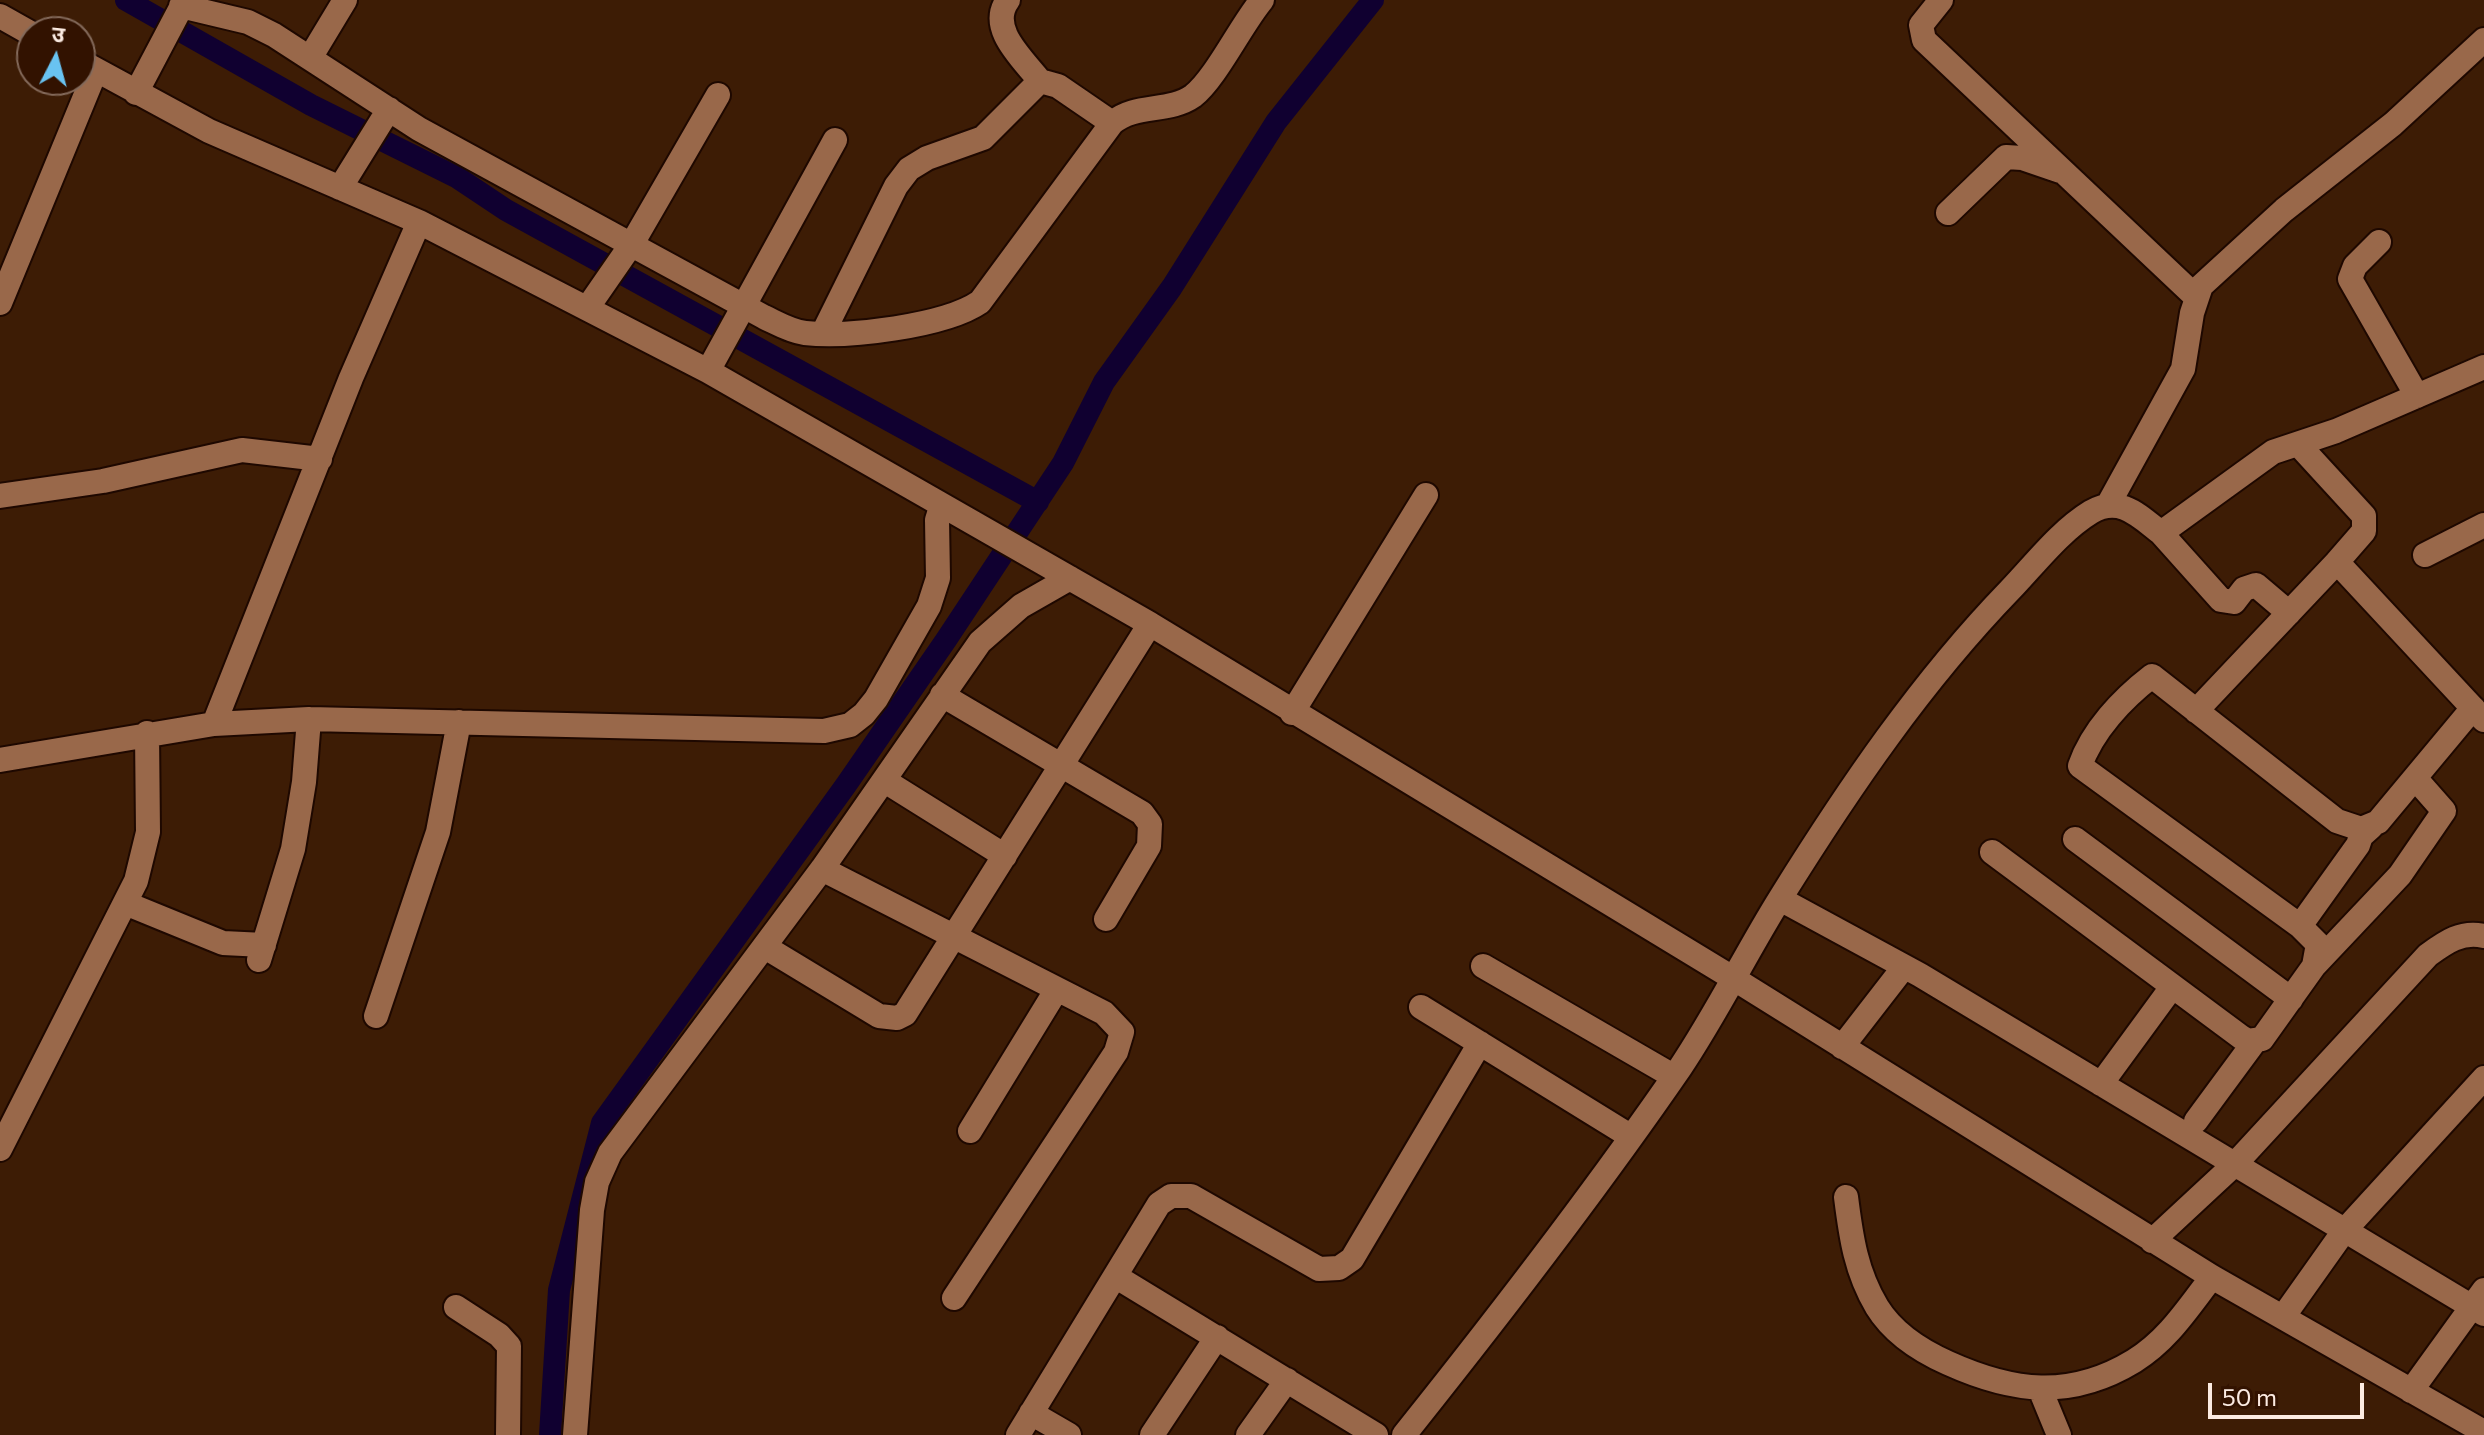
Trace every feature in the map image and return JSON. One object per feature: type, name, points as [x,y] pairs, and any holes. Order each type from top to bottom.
[{"type":"street","points":[[310,58],[345,0]]},
{"type":"street","points":[[1008,0],[1000,15],[1003,31],[1040,81],[1058,86],[1112,123]]},
{"type":"street","points":[[136,93],[175,17],[248,22],[310,58],[382,118],[419,129],[633,242],[739,315],[787,328],[823,333],[920,324],[953,316],[980,302],[1112,123],[1131,111],[1170,105],[1194,95],[1262,0]]},
{"type":"street","points":[[1941,0],[1921,25],[1924,40],[2196,297]]},
{"type":"street","points":[[2108,505],[2183,369],[2196,297],[2210,276],[2284,210],[2393,124],[2484,40]]},
{"type":"street","points":[[96,70],[209,131],[419,222],[708,371],[965,521],[1150,624],[1736,980],[2152,1241],[2484,1432]]},
{"type":"street","points":[[823,333],[896,186],[909,169],[927,158],[983,138],[1040,81]]},
{"type":"street","points":[[588,307],[633,242],[718,95]]},
{"type":"street","points":[[0,303],[77,96]]},
{"type":"street","points":[[340,188],[382,118]]},
{"type":"street","points":[[708,371],[835,140]]},
{"type":"street","points":[[1948,213],[2006,157],[2064,171]]},
{"type":"street","points":[[214,724],[351,378],[419,222]]},
{"type":"street","points":[[2379,242],[2355,266],[2350,279],[2417,396]]},
{"type":"street","points":[[2161,533],[2273,452],[2417,396],[2482,375]]},
{"type":"street","points":[[2196,711],[2364,531],[2364,516],[2298,444]]},
{"type":"street","points":[[0,496],[103,481],[242,450],[320,459]]},
{"type":"street","points":[[1292,713],[1426,495]]},
{"type":"street","points":[[1404,1435],[1673,1076],[1736,980],[1780,899],[1903,715],[1968,634],[2068,529],[2108,505],[2128,507],[2161,533],[2221,600],[2234,602],[2244,589],[2256,585],[2289,613]]},
{"type":"street","points":[[0,760],[214,724],[309,719],[824,731],[850,725],[876,699],[936,591],[937,520],[941,507]]},
{"type":"street","points":[[2425,555],[2484,525]]},
{"type":"street","points":[[2300,926],[2358,845],[2361,836],[2478,714],[2337,562]]},
{"type":"street","points":[[575,1435],[586,1256],[597,1182],[610,1153],[822,869],[980,642],[1001,621],[1063,575]]},
{"type":"street","points":[[765,947],[879,1016],[890,1018],[905,1014],[1150,624]]},
{"type":"street","points":[[2314,966],[2318,944],[2300,926],[2080,766],[2088,744],[2136,688],[2152,676],[2337,821],[2361,829],[2371,827]]},
{"type":"street","points":[[942,695],[1142,813],[1150,824],[1149,846],[1106,919]]},
{"type":"street","points":[[125,903],[223,943],[262,953],[299,817],[309,719]]},
{"type":"street","points":[[376,1016],[438,832],[459,722]]},
{"type":"street","points":[[0,1149],[125,903],[145,857],[149,807],[147,733]]},
{"type":"street","points":[[2196,1121],[2255,1041],[2266,1035],[2314,966],[2400,875],[2444,811],[2415,778]]},
{"type":"street","points":[[885,781],[1005,856]]},
{"type":"street","points":[[2075,839],[2291,999]]},
{"type":"street","points":[[1992,852],[2241,1037],[2255,1041]]},
{"type":"street","points":[[822,869],[1057,989],[1117,1023],[1122,1032],[1121,1043],[954,1298]]},
{"type":"street","points":[[1780,899],[1904,967],[2236,1163],[2344,1231],[2480,1304],[2411,1391]]},
{"type":"street","points":[[2152,1241],[2236,1163],[2428,955],[2448,940],[2464,935],[2484,936]]},
{"type":"street","points":[[1483,966],[1673,1076]]},
{"type":"street","points":[[1842,1047],[1904,967]]},
{"type":"street","points":[[2101,1084],[2172,987]]},
{"type":"street","points":[[970,1131],[1057,989]]},
{"type":"street","points":[[1421,1007],[1630,1136]]},
{"type":"street","points":[[1018,1435],[1159,1204],[1179,1195],[1191,1196],[1319,1269],[1330,1270],[1347,1265],[1480,1043]]},
{"type":"street","points":[[2283,1317],[2344,1231],[2484,1078]]},
{"type":"street","points":[[1846,1197],[1859,1273],[1879,1311],[1909,1343],[1994,1382],[2040,1389],[2082,1382],[2135,1360],[2167,1336],[2212,1277]]},
{"type":"street","points":[[1115,1276],[1376,1435]]},
{"type":"street","points":[[456,1307],[499,1335],[509,1346],[508,1435]]},
{"type":"street","points":[[1152,1435],[1217,1337]]},
{"type":"street","points":[[1248,1435],[1287,1380]]},
{"type":"street","points":[[2040,1389],[2059,1435]]},
{"type":"street","points":[[1031,1413],[1069,1435]]},
{"type":"waterway","points":[[126,0],[311,105],[458,178],[506,210],[1038,502]]},
{"type":"waterway","points":[[550,1435],[559,1290],[602,1123],[846,785],[946,640],[1063,463],[1104,382],[1172,287],[1276,122],[1373,0]]}]
